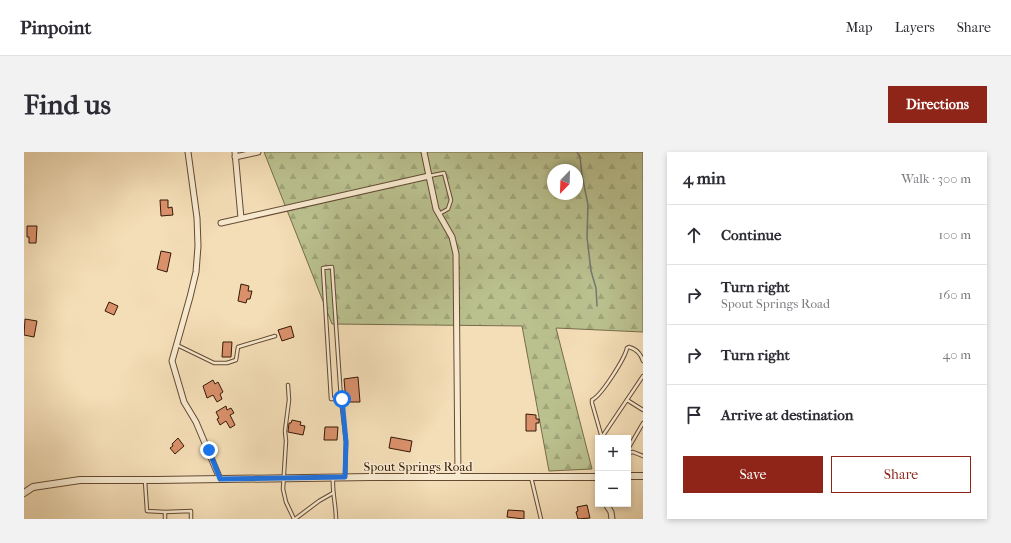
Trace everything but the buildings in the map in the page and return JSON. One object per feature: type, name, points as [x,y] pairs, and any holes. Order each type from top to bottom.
[{"type":"street","points":[[188,152],[197,218],[198,246],[194,280],[172,361],[184,402],[196,422],[220,479]]},
{"type":"street","points":[[241,218],[235,155],[258,152]]},
{"type":"street","points":[[424,152],[436,209],[452,237],[456,254],[458,477]]},
{"type":"street","points":[[221,223],[429,176]]},
{"type":"street","name":"Spout Springs Road","points":[[24,493],[33,487],[80,480],[595,476]]},
{"type":"street","points":[[631,476],[643,476]]},
{"type":"street","points":[[608,507],[611,512]]},
{"type":"street","points":[[612,507],[612,519]]},
{"type":"lane","points":[[429,176],[444,173],[451,200],[448,209],[439,214]]},
{"type":"lane","points":[[342,399],[331,399],[323,268],[332,267],[346,442],[345,477]]},
{"type":"lane","points":[[177,345],[214,363],[227,364],[236,360],[238,347],[275,336]]},
{"type":"lane","points":[[601,435],[592,400],[597,398],[626,355],[627,348],[632,348],[641,355],[643,361]]},
{"type":"lane","points":[[604,435],[643,376]]},
{"type":"lane","points":[[288,385],[289,400],[285,431],[286,441],[283,489],[286,502],[295,519],[333,493]]},
{"type":"lane","points":[[627,400],[643,410]]},
{"type":"lane","points":[[631,444],[643,423]]},
{"type":"lane","points":[[631,452],[643,456]]},
{"type":"lane","points":[[333,477],[336,519]]},
{"type":"lane","points":[[531,477],[541,519]]},
{"type":"lane","points":[[145,480],[147,511],[191,511],[191,519]]},
{"type":"lane","points":[[165,512],[165,519]]},
{"type":"green space","points":[[264,152],[643,152],[643,332],[556,328],[592,469],[549,471],[522,326],[332,324]]},
{"type":"waterway","points":[[577,152],[580,157],[588,205],[587,237],[591,271],[596,288],[597,306]]},
{"type":"route","points":[[209,450],[220,479],[345,477],[346,442],[342,399]]}]
